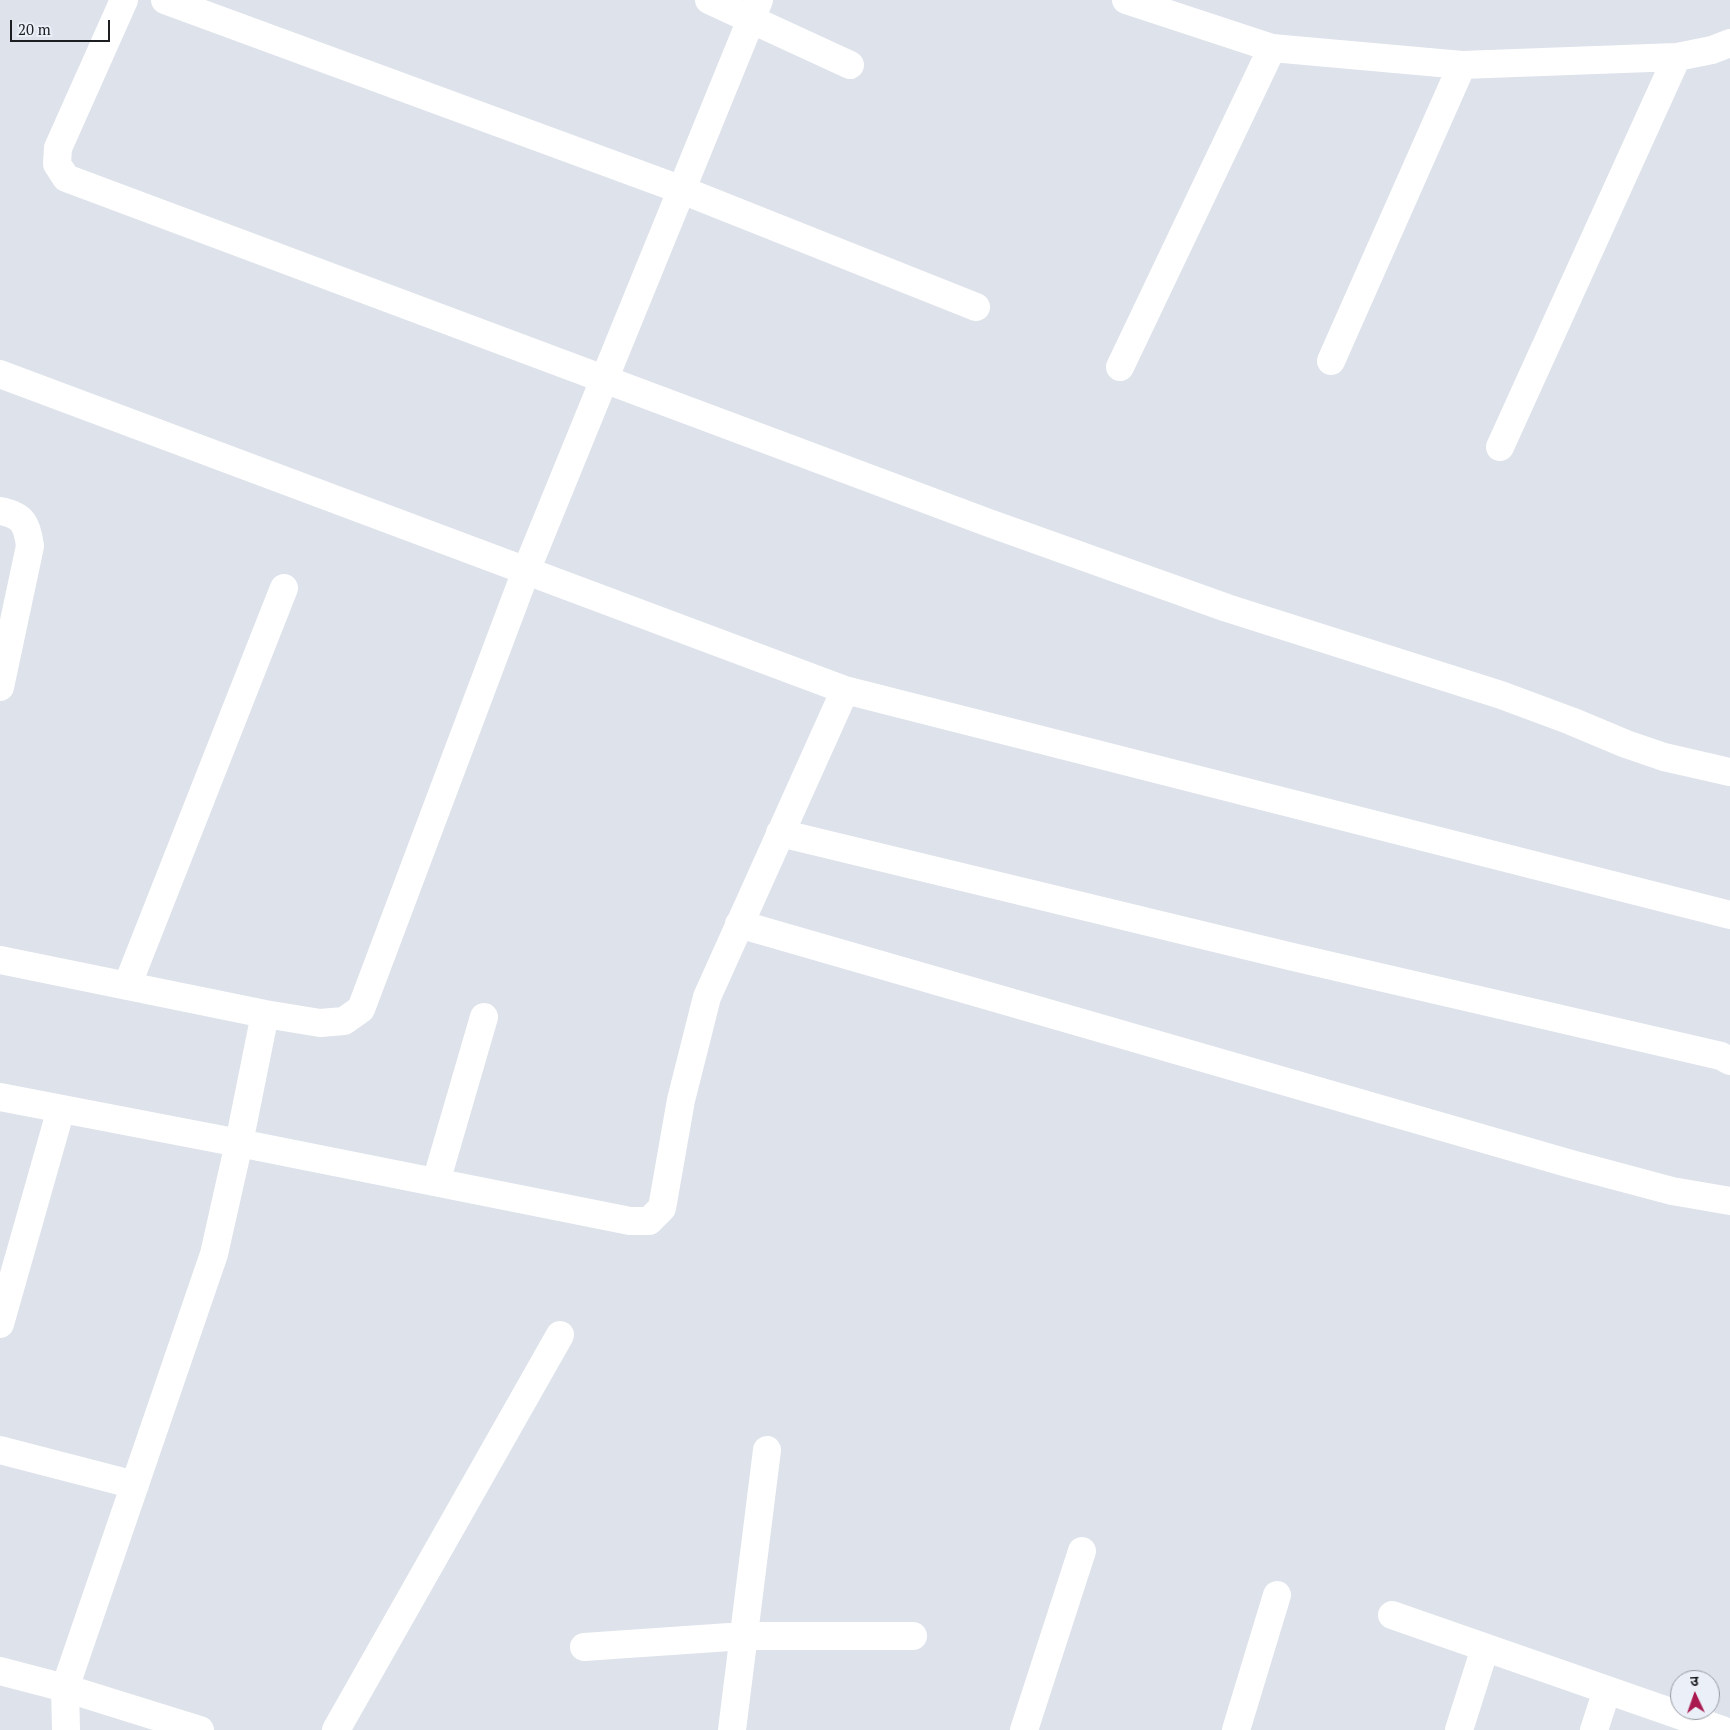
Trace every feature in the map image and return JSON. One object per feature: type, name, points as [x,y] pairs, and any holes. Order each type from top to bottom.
[{"type":"street","points":[[124,0],[58,148],[57,164],[66,178],[989,523],[1227,608],[1501,695],[1571,720],[1626,744],[1664,757],[1730,772]]},
{"type":"street","points":[[165,0],[682,190],[976,307]]},
{"type":"street","points":[[709,0],[755,9],[850,65]]},
{"type":"street","points":[[1126,0],[1272,48],[1462,65],[1677,57],[1712,50],[1730,44]]},
{"type":"street","points":[[0,960],[265,1014],[320,1023],[344,1021],[361,1009],[526,571],[755,9]]},
{"type":"street","points":[[1120,367],[1272,48]]},
{"type":"street","points":[[1500,447],[1677,57]]},
{"type":"street","points":[[1331,361],[1462,65]]},
{"type":"street","points":[[0,374],[845,690],[1730,915]]},
{"type":"street","points":[[0,511],[13,514],[27,526],[30,546],[0,687]]},
{"type":"street","points":[[127,986],[284,588]]},
{"type":"street","points":[[0,1097],[240,1143],[630,1222],[649,1220],[662,1208],[681,1100],[707,997],[845,690]]},
{"type":"street","points":[[780,833],[1293,957],[1721,1056],[1730,1061]]},
{"type":"street","points":[[739,924],[1570,1164],[1672,1191],[1730,1200]]},
{"type":"street","points":[[66,1730],[65,1688],[214,1254],[240,1143],[265,1014]]},
{"type":"street","points":[[436,1182],[484,1017]]},
{"type":"street","points":[[0,1324],[61,1109]]},
{"type":"street","points":[[336,1730],[560,1335]]},
{"type":"street","points":[[0,1450],[135,1485]]},
{"type":"street","points":[[732,1730],[767,1450]]},
{"type":"street","points":[[1024,1730],[1082,1551]]},
{"type":"street","points":[[1236,1730],[1277,1596]]},
{"type":"street","points":[[1392,1615],[1722,1730]]},
{"type":"street","points":[[584,1647],[744,1636],[913,1636]]},
{"type":"street","points":[[1459,1730],[1485,1648]]},
{"type":"street","points":[[0,1671],[65,1688],[200,1730]]},
{"type":"street","points":[[1594,1730],[1607,1690]]}]
